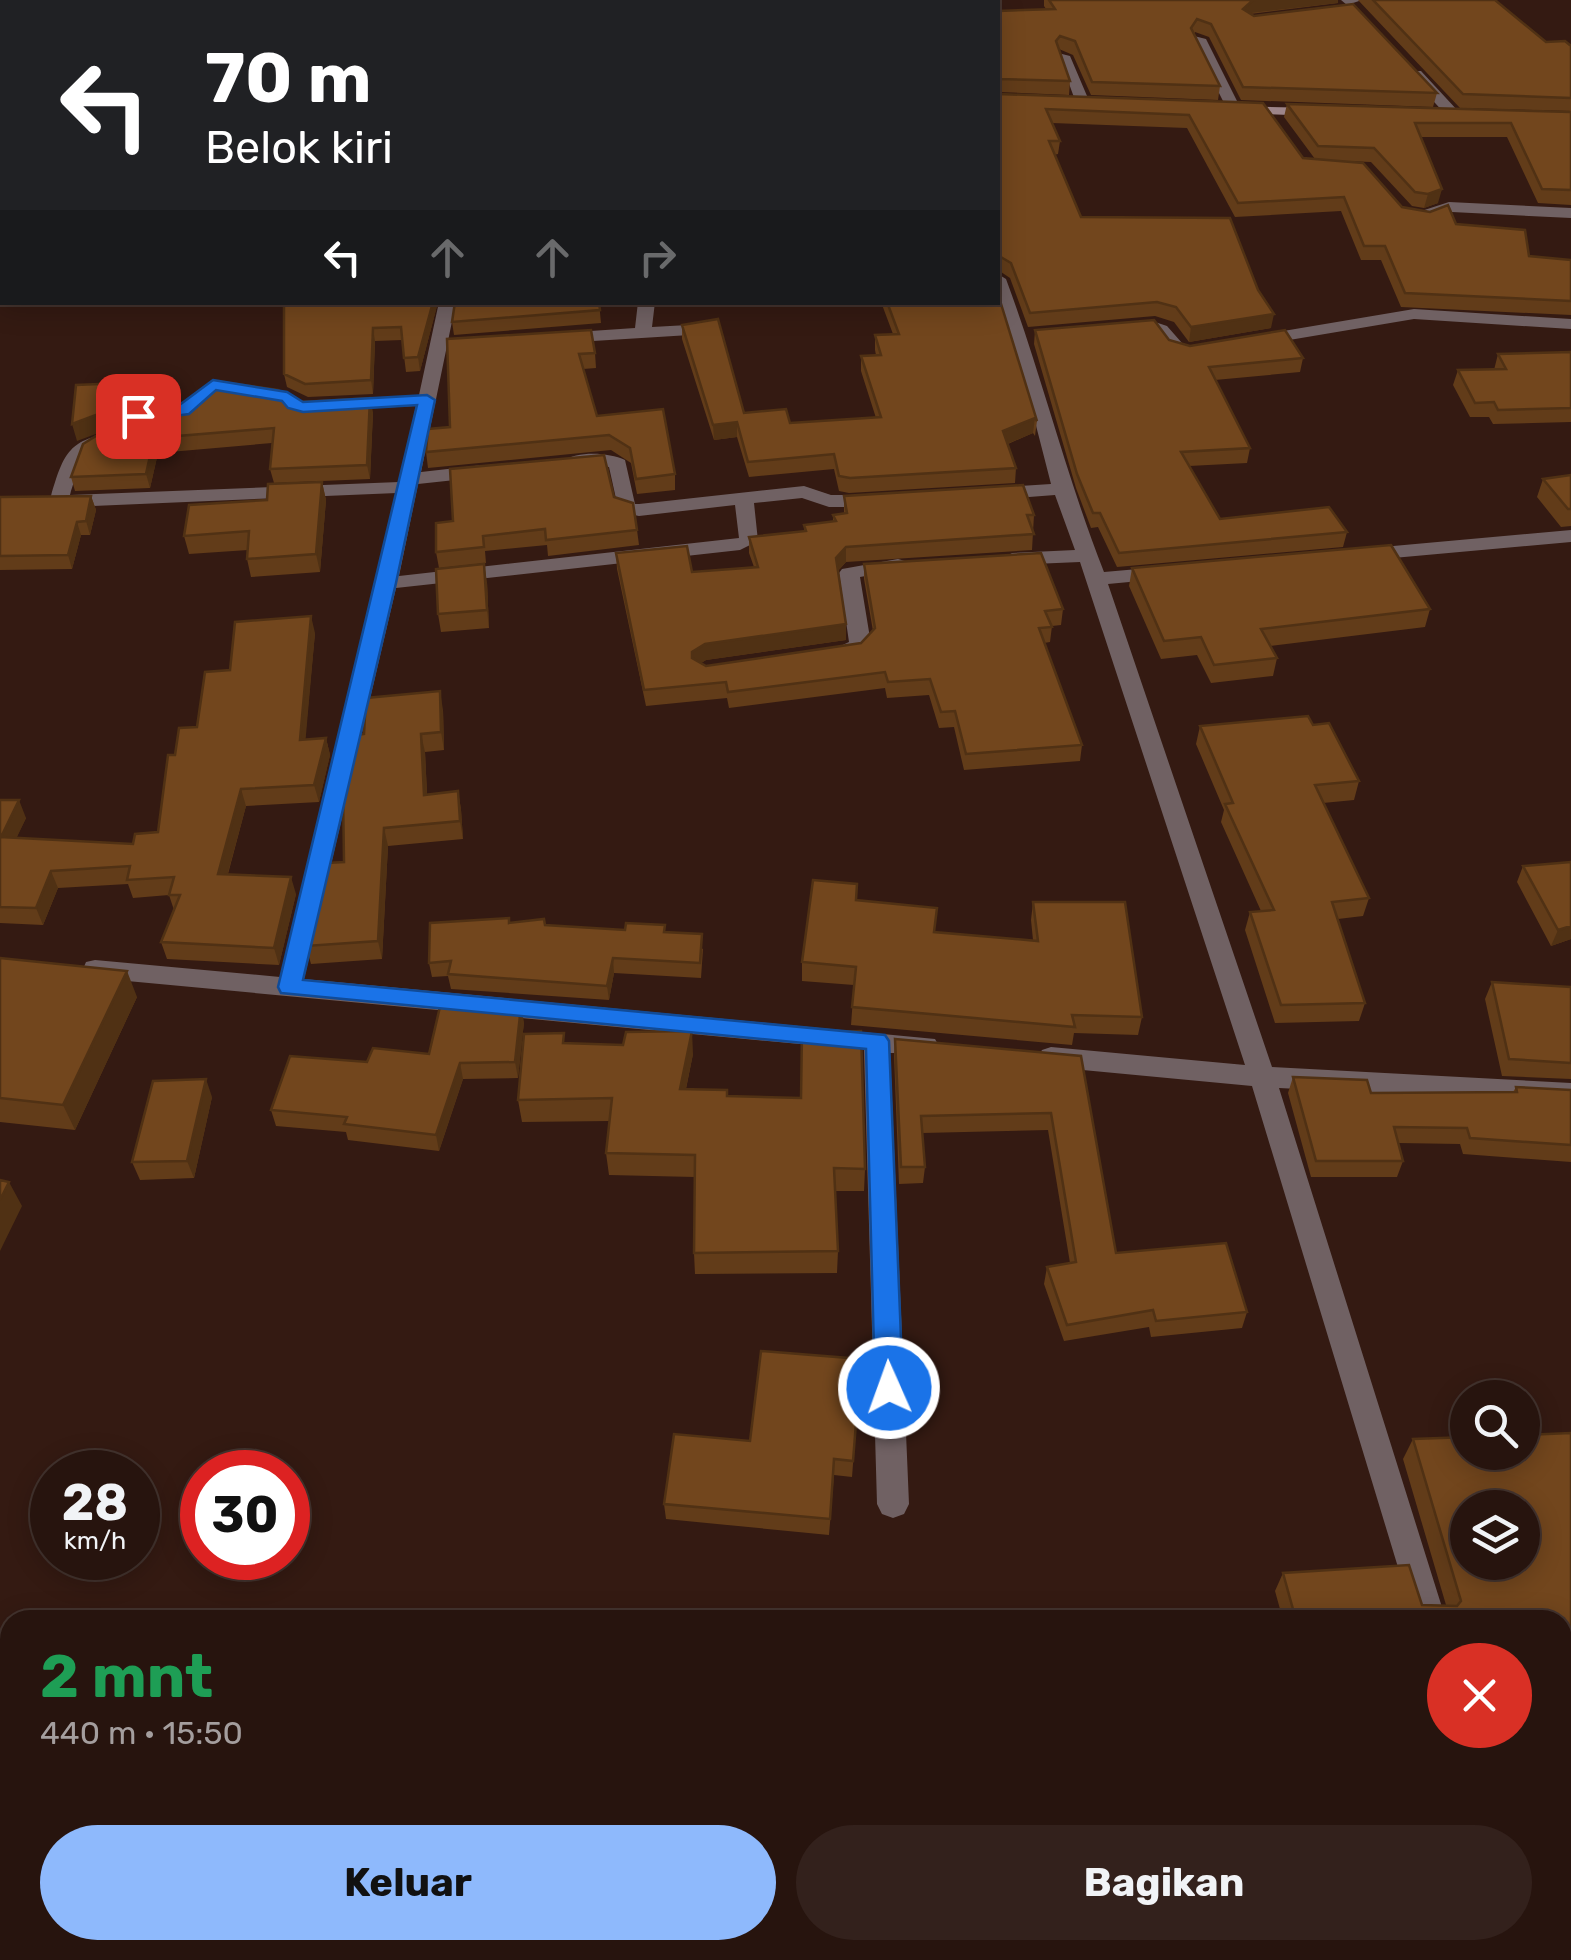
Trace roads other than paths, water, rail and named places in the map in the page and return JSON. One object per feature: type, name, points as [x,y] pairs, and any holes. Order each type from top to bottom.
[{"type":"street","points":[[1348,4],[1367,22]]},
{"type":"street","points":[[1199,39],[1234,109]]},
{"type":"street","points":[[1063,56],[1083,103]]},
{"type":"street","points":[[1404,61],[1453,114]]},
{"type":"street","points":[[1217,108],[1273,118],[1342,112]]},
{"type":"street","points":[[1435,114],[1473,115]]},
{"type":"street","points":[[1398,209],[1427,216],[1449,207],[1571,213]]},
{"type":"street","points":[[1000,282],[1028,336],[1062,488],[1262,1076],[1427,1610]]},
{"type":"street","points":[[290,987],[427,400],[447,344],[448,305]]},
{"type":"street","points":[[643,333],[647,305]]},
{"type":"street","points":[[1242,343],[1414,314],[1571,324]]},
{"type":"street","points":[[1115,328],[1154,324],[1165,328],[1176,348],[1215,348]]},
{"type":"street","points":[[550,338],[706,329]]},
{"type":"street","points":[[59,501],[72,457],[81,446],[93,440],[124,437],[131,420],[138,416],[183,411],[213,385]]},
{"type":"street","points":[[320,406],[427,400]]},
{"type":"street","points":[[557,463],[594,459],[618,464],[626,508],[651,509],[804,492],[849,503],[900,500]]},
{"type":"street","points":[[0,504],[407,483],[501,469]]},
{"type":"street","points":[[971,495],[1062,488]]},
{"type":"street","points":[[387,583],[740,544],[749,535],[742,498]]},
{"type":"street","points":[[1334,558],[1571,536]]},
{"type":"street","points":[[994,560],[1087,556]]},
{"type":"street","points":[[817,657],[851,651],[860,644],[849,574],[923,564]]},
{"type":"street","points":[[1096,579],[1175,572]]},
{"type":"street","points":[[77,968],[954,1048]]},
{"type":"street","points":[[877,1041],[893,1504]]},
{"type":"street","points":[[1031,1055],[1262,1076],[1571,1093]]}]
